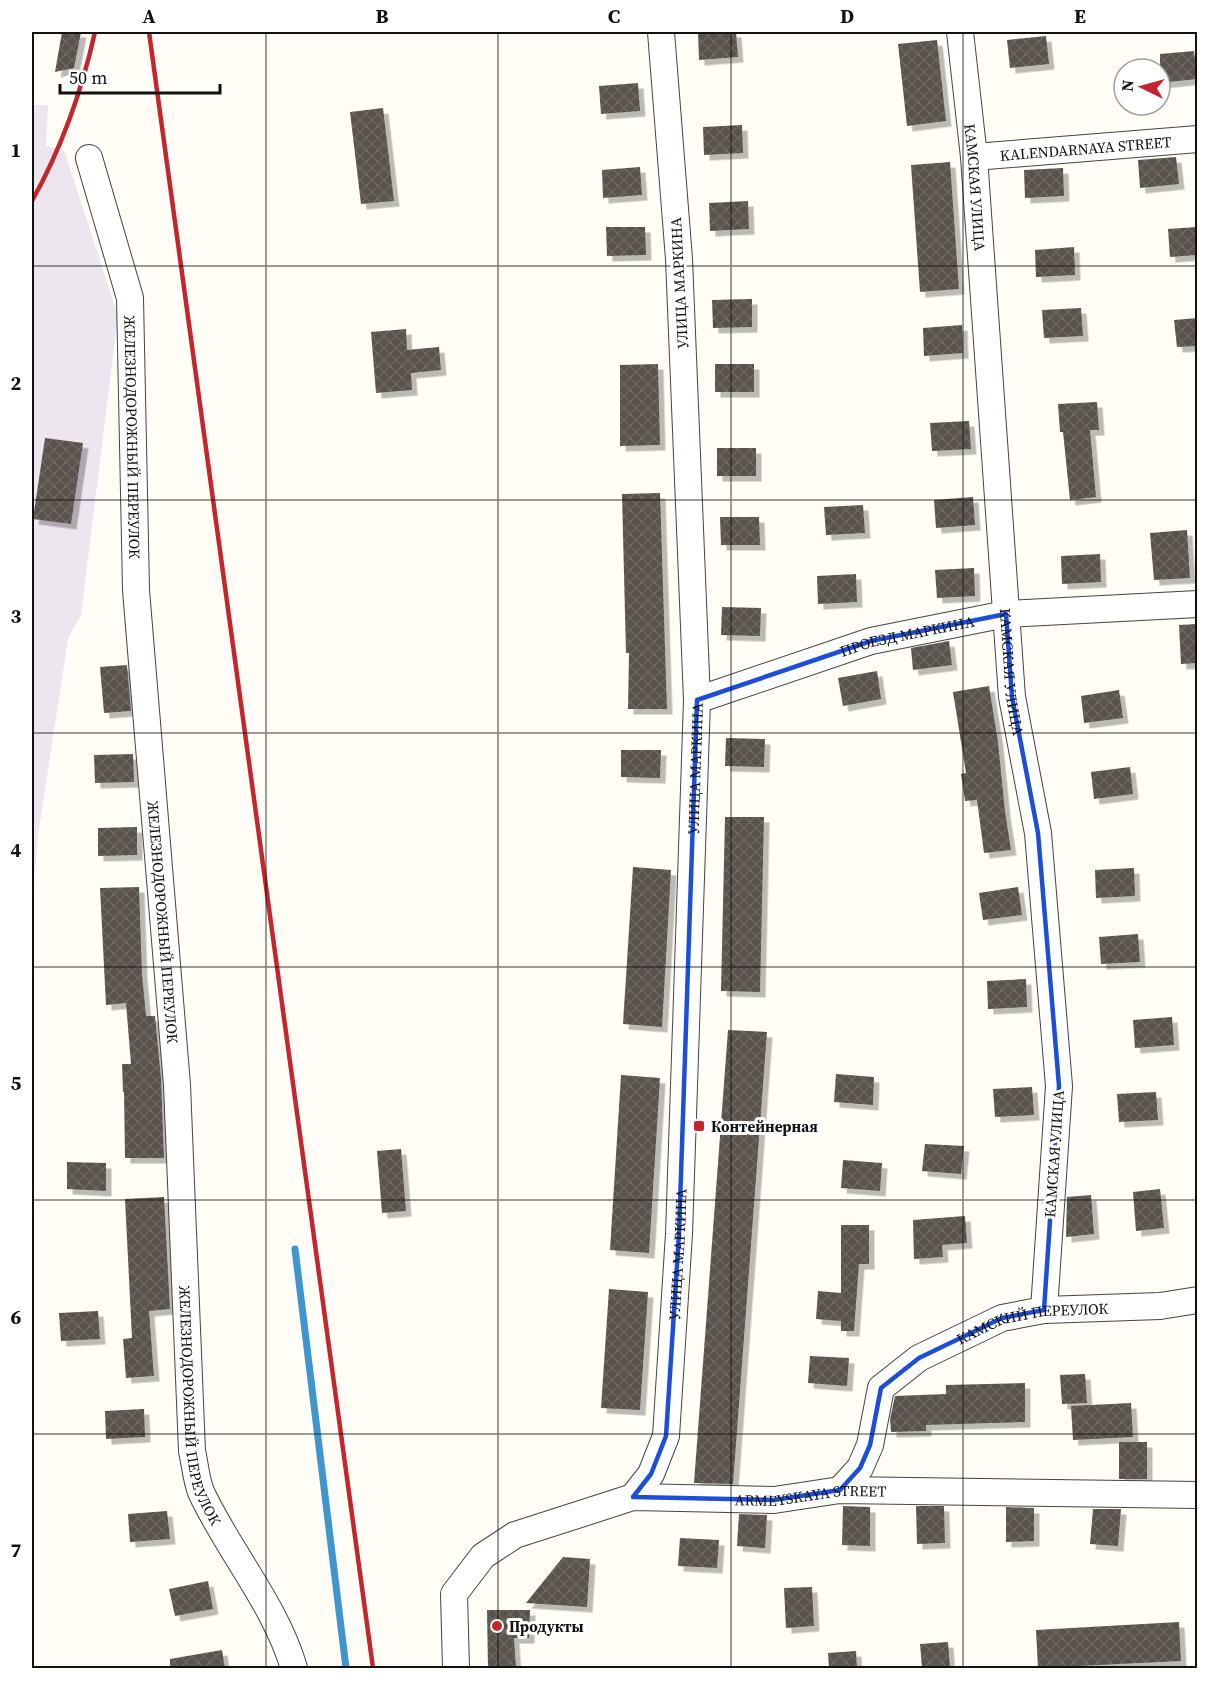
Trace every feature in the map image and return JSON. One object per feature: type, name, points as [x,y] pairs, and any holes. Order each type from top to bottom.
[{"type":"street","name":"УЛИЦА МАРКИНА","points":[[633,1497],[651,1474],[666,1436],[679,1234],[698,700],[679,259],[661,32]]},
{"type":"street","name":"КАМСКАЯ УЛИЦА","points":[[960,32],[974,157],[1012,697],[1038,833],[1059,1086],[1044,1310]]},
{"type":"street","name":"KALENDARNAYA STREET","points":[[974,157],[1197,139]]},
{"type":"street","name":"ЖЕЛЕЗНОДОРОЖНЫЙ ПЕРЕУЛОК","points":[[89,158],[130,298],[136,590],[177,1085],[192,1451],[200,1489],[256,1586],[290,1654],[294,1668]]},
{"type":"street","name":"ПРОЕЗД МАРКИНА","points":[[698,700],[871,641],[1006,614],[1197,604]]},
{"type":"street","name":"КАМСКИЙ ПЕРЕУЛОК","points":[[840,1490],[860,1468],[870,1445],[881,1388],[919,1358],[1002,1318],[1044,1310],[1160,1306],[1197,1300]]},
{"type":"street","name":"ARMEYSKAYA STREET","points":[[456,1668],[454,1594],[483,1556],[515,1536],[633,1497],[774,1500],[840,1490],[1197,1495]]},
{"type":"highlighted area","points":[[1006,614],[1012,697],[1038,833],[1059,1086],[1044,1310],[1002,1318],[919,1358],[881,1388],[870,1445],[860,1468],[840,1490],[774,1500],[633,1497],[651,1474],[666,1436],[679,1234],[697,700],[871,641]]},
{"type":"shaded area","points":[[32,105],[48,105],[46,146],[64,150],[118,316],[81,615],[68,639],[38,836],[32,906]]},
{"type":"building","points":[[62,32],[81,32],[74,68],[55,72]]},
{"type":"building","points":[[698,32],[736,32],[738,57],[699,60]]},
{"type":"building","points":[[1046,36],[1049,64],[1010,68],[1007,40]]},
{"type":"building","points":[[937,40],[946,121],[907,126],[898,44]]},
{"type":"building","points":[[1194,51],[1197,79],[1172,82],[1172,57],[1160,57],[1160,54]]},
{"type":"building","points":[[638,83],[640,111],[601,114],[599,86]]},
{"type":"building","points":[[383,108],[394,201],[361,204],[350,112]]},
{"type":"building","points":[[742,125],[743,153],[704,155],[703,127]]},
{"type":"building","points":[[1176,157],[1179,184],[1140,188],[1138,160]]},
{"type":"building","points":[[950,162],[959,289],[920,292],[911,165]]},
{"type":"building","points":[[640,167],[642,195],[603,198],[602,170]]},
{"type":"building","points":[[1063,168],[1064,196],[1025,198],[1024,170]]},
{"type":"building","points":[[748,201],[749,229],[710,231],[709,203]]},
{"type":"building","points":[[606,227],[645,227],[646,255],[607,256]]},
{"type":"building","points":[[1197,227],[1197,255],[1170,257],[1168,229]]},
{"type":"building","points":[[1074,247],[1075,275],[1036,277],[1035,250]]},
{"type":"building","points":[[752,299],[752,327],[713,328],[712,300]]},
{"type":"building","points":[[1081,308],[1083,336],[1044,338],[1042,310]]},
{"type":"building","points":[[1197,318],[1197,346],[1177,347],[1174,320]]},
{"type":"building","points":[[962,325],[963,353],[924,356],[923,328]]},
{"type":"building","points":[[406,329],[407,350],[439,347],[441,370],[411,373],[412,390],[376,393],[371,332]]},
{"type":"building","points":[[658,364],[660,445],[620,446],[620,365]]},
{"type":"building","points":[[715,364],[754,364],[754,392],[715,392]]},
{"type":"building","points":[[1097,402],[1099,430],[1090,430],[1096,497],[1070,500],[1058,404]]},
{"type":"building","points":[[969,421],[971,449],[932,451],[930,423]]},
{"type":"building","points":[[45,438],[83,443],[71,524],[33,519]]},
{"type":"building","points":[[717,448],[756,448],[756,476],[717,476]]},
{"type":"building","points":[[660,493],[667,709],[628,709],[629,653],[626,653],[622,494]]},
{"type":"building","points":[[973,497],[975,525],[936,528],[934,500]]},
{"type":"building","points":[[863,505],[865,533],[826,535],[824,507]]},
{"type":"building","points":[[720,517],[759,517],[760,545],[721,545]]},
{"type":"building","points":[[1187,530],[1190,578],[1154,580],[1150,533]]},
{"type":"building","points":[[1100,554],[1101,582],[1062,584],[1061,556]]},
{"type":"building","points":[[974,568],[975,596],[937,598],[935,570]]},
{"type":"building","points":[[856,574],[857,602],[818,604],[817,576]]},
{"type":"building","points":[[722,607],[761,608],[760,636],[721,635]]},
{"type":"building","points":[[1197,624],[1197,663],[1181,664],[1179,625]]},
{"type":"building","points":[[949,641],[952,665],[913,670],[911,648]]},
{"type":"building","points":[[127,665],[131,711],[104,713],[100,667]]},
{"type":"building","points":[[877,671],[881,699],[843,706],[838,678]]},
{"type":"building","points":[[989,686],[1011,850],[984,853],[977,800],[965,801],[961,774],[966,773],[953,692]]},
{"type":"building","points":[[1119,690],[1123,718],[1084,723],[1081,696]]},
{"type":"building","points":[[726,738],[765,739],[764,767],[725,766]]},
{"type":"building","points":[[621,750],[661,750],[660,778],[621,777]]},
{"type":"building","points":[[133,754],[134,782],[95,783],[94,755]]},
{"type":"building","points":[[1130,767],[1133,794],[1094,799],[1091,772]]},
{"type":"building","points":[[725,817],[764,817],[760,992],[721,991]]},
{"type":"building","points":[[137,827],[137,855],[98,856],[98,828]]},
{"type":"building","points":[[633,867],[671,870],[662,1027],[623,1024]]},
{"type":"building","points":[[1134,868],[1135,896],[1096,898],[1095,870]]},
{"type":"building","points":[[139,887],[142,974],[146,1016],[155,1016],[161,1078],[164,1158],[125,1158],[122,1064],[131,1064],[126,1003],[106,1005],[100,888]]},
{"type":"building","points":[[1018,887],[1022,915],[983,920],[979,893]]},
{"type":"building","points":[[1138,934],[1140,962],[1101,964],[1099,937]]},
{"type":"building","points":[[1026,979],[1027,1007],[988,1009],[987,981]]},
{"type":"building","points":[[1172,1017],[1174,1045],[1135,1048],[1133,1020]]},
{"type":"building","points":[[728,1030],[767,1032],[733,1484],[694,1483]]},
{"type":"building","points":[[836,1074],[874,1077],[873,1105],[834,1102]]},
{"type":"building","points":[[621,1075],[660,1078],[649,1253],[610,1250]]},
{"type":"building","points":[[1032,1087],[1034,1115],[995,1117],[993,1089]]},
{"type":"building","points":[[1156,1092],[1158,1120],[1119,1122],[1117,1094]]},
{"type":"building","points":[[925,1144],[964,1146],[961,1174],[922,1171]]},
{"type":"building","points":[[401,1149],[406,1211],[382,1213],[377,1151]]},
{"type":"building","points":[[843,1160],[882,1163],[880,1191],[841,1188]]},
{"type":"building","points":[[67,1162],[106,1163],[106,1191],[67,1189]]},
{"type":"building","points":[[1160,1189],[1164,1228],[1136,1231],[1133,1192]]},
{"type":"building","points":[[1091,1195],[1094,1234],[1066,1237],[1067,1197]]},
{"type":"building","points":[[164,1197],[170,1309],[149,1311],[154,1376],[126,1378],[123,1339],[132,1338],[125,1199]]},
{"type":"building","points":[[965,1216],[967,1243],[942,1245],[943,1257],[914,1259],[913,1220]]},
{"type":"building","points":[[841,1225],[869,1225],[869,1264],[859,1264],[854,1331],[841,1331],[841,1321],[816,1319],[818,1291],[841,1293]]},
{"type":"building","points":[[609,1289],[648,1292],[640,1410],[601,1408]]},
{"type":"building","points":[[98,1311],[100,1339],[61,1341],[59,1313]]},
{"type":"building","points":[[810,1356],[849,1358],[847,1386],[808,1383]]},
{"type":"building","points":[[1085,1374],[1087,1403],[1062,1404],[1060,1375]]},
{"type":"building","points":[[1025,1383],[1025,1422],[926,1425],[926,1431],[891,1432],[890,1419],[895,1396],[946,1394],[946,1385]]},
{"type":"building","points":[[1131,1403],[1133,1437],[1073,1440],[1071,1406]]},
{"type":"building","points":[[144,1409],[145,1437],[106,1439],[105,1411]]},
{"type":"building","points":[[1119,1442],[1147,1442],[1147,1479],[1119,1479]]},
{"type":"building","points":[[843,1506],[870,1507],[870,1546],[842,1545]]},
{"type":"building","points":[[916,1506],[944,1506],[945,1543],[917,1544]]},
{"type":"building","points":[[1006,1507],[1034,1508],[1034,1541],[1006,1542]]},
{"type":"building","points":[[1093,1509],[1121,1509],[1118,1546],[1090,1544]]},
{"type":"building","points":[[167,1511],[170,1539],[130,1542],[128,1514]]},
{"type":"building","points":[[739,1514],[767,1515],[765,1548],[737,1546]]},
{"type":"building","points":[[680,1538],[719,1540],[717,1568],[678,1566]]},
{"type":"building","points":[[563,1557],[590,1559],[587,1607],[526,1603]]},
{"type":"building","points":[[208,1581],[213,1609],[175,1616],[169,1589]]},
{"type":"building","points":[[812,1587],[814,1626],[786,1628],[784,1588]]},
{"type":"building","points":[[487,1610],[530,1610],[529,1638],[514,1638],[516,1668],[488,1668]]},
{"type":"building","points":[[1179,1622],[1181,1661],[1038,1668],[1036,1630]]},
{"type":"building","points":[[948,1642],[950,1668],[922,1668],[920,1644]]},
{"type":"building","points":[[222,1650],[225,1668],[170,1668],[170,1659]]},
{"type":"building","points":[[856,1651],[857,1668],[829,1668],[828,1653]]},
{"type":"waterway","points":[[295,1249],[346,1668]]},
{"type":"railway","points":[[32,201],[70,119],[95,32]]},
{"type":"railway","points":[[149,32],[373,1668]]},
{"type":"place","name":"Контейнерная","points":[[699,1126]]},
{"type":"place","name":"Продукты","points":[[497,1626]]}]
